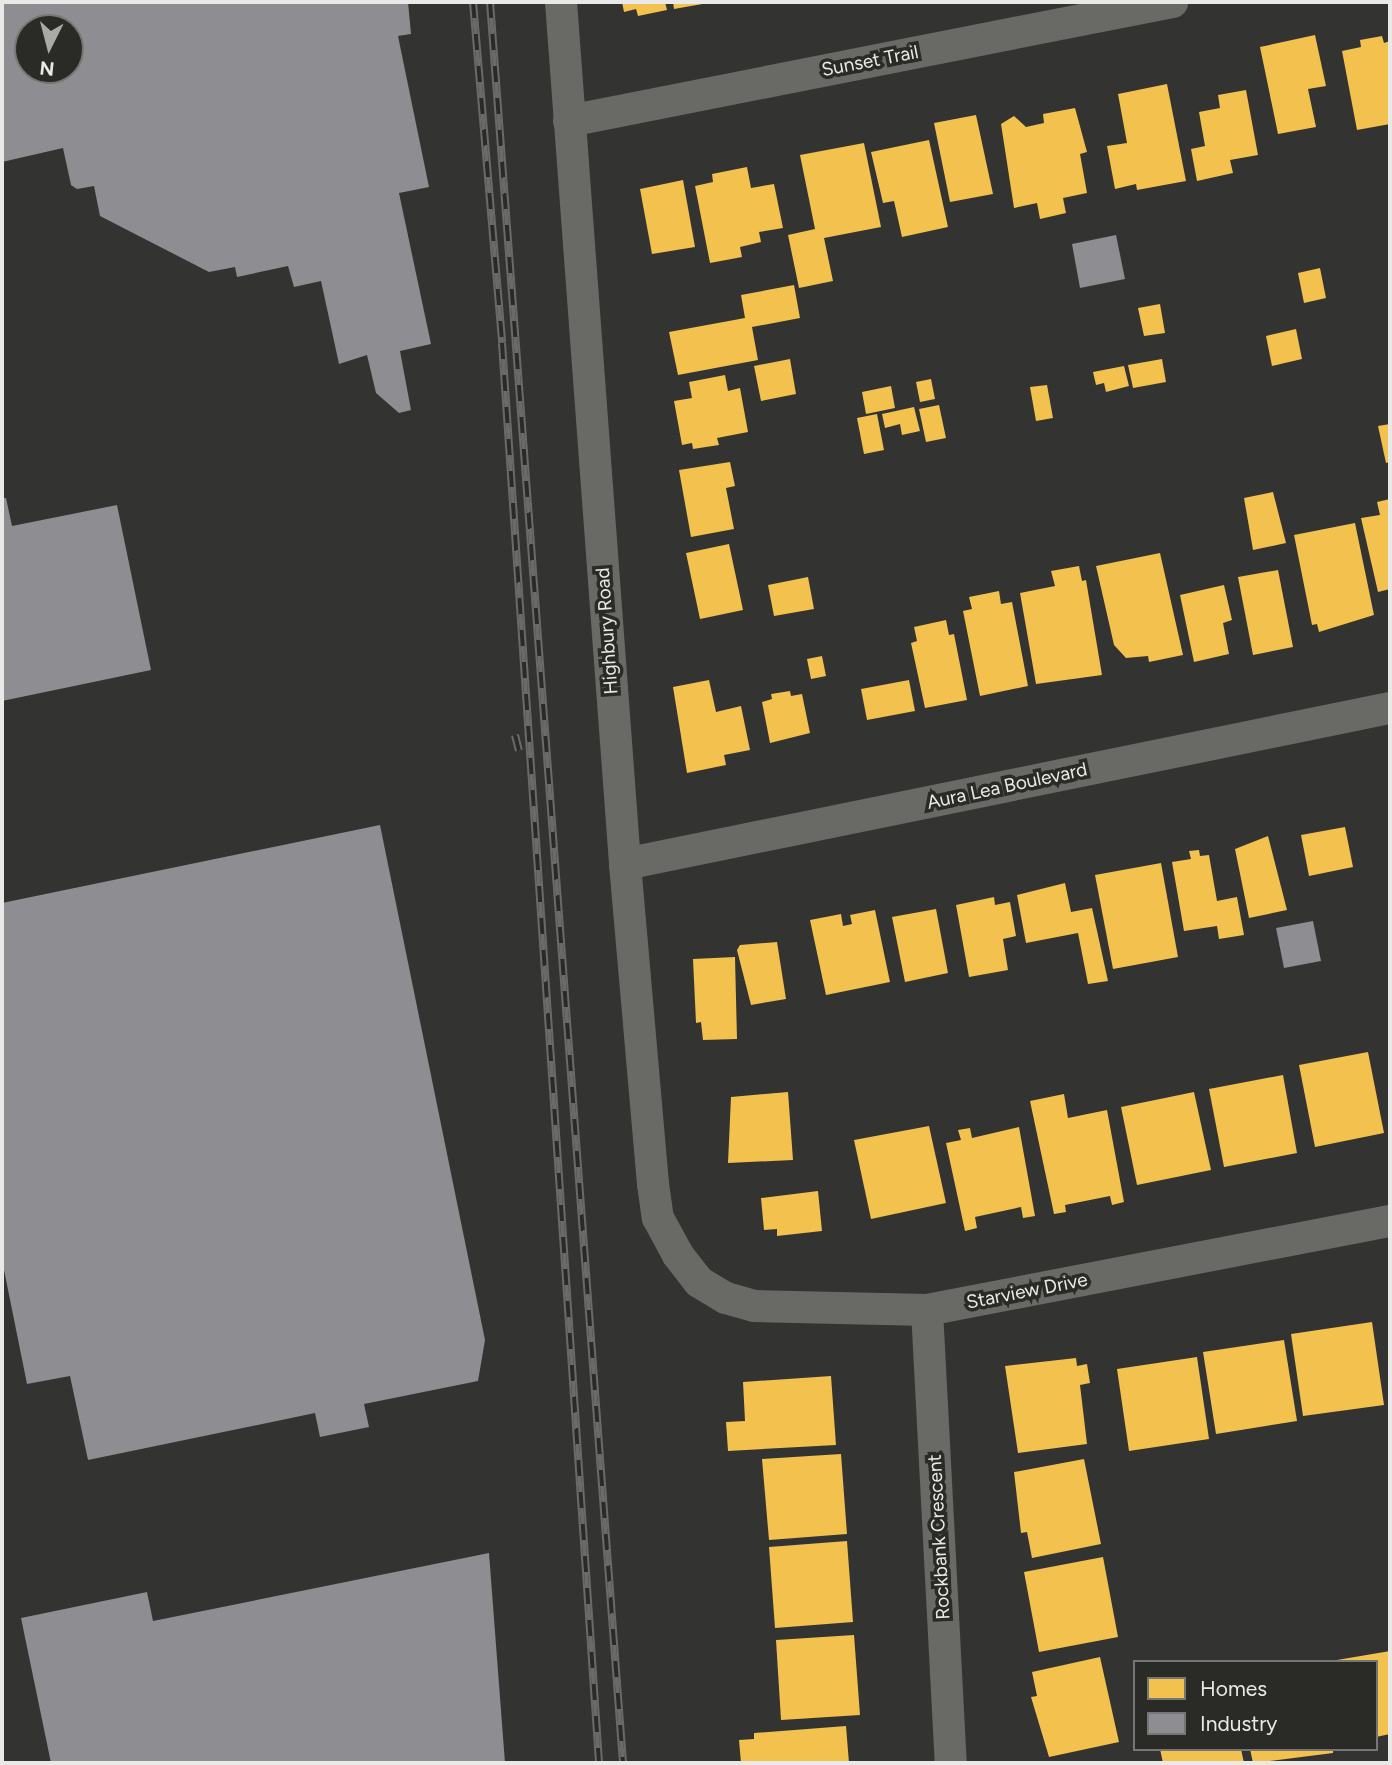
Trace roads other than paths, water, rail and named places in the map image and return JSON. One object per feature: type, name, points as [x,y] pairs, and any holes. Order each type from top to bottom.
[{"type":"street","name":"Highbury Road","points":[[561,2],[625,864],[653,1184],[658,1218],[678,1255]]},
{"type":"street","name":"Sunset Trail","points":[[569,121],[1172,2]]},
{"type":"street","name":"Aura Lea Boulevard","points":[[625,864],[1390,708]]},
{"type":"street","name":"Starview Drive","points":[[678,1255],[699,1282],[726,1298],[754,1306],[927,1310],[1390,1221]]},
{"type":"street","name":"Rockbank Crescent","points":[[927,1310],[951,1763]]},
{"type":"railway","points":[[473,2],[502,343],[599,1763]]},
{"type":"railway","points":[[490,2],[623,1763]]},
{"type":"railway","points":[[515,735],[519,751]]}]
